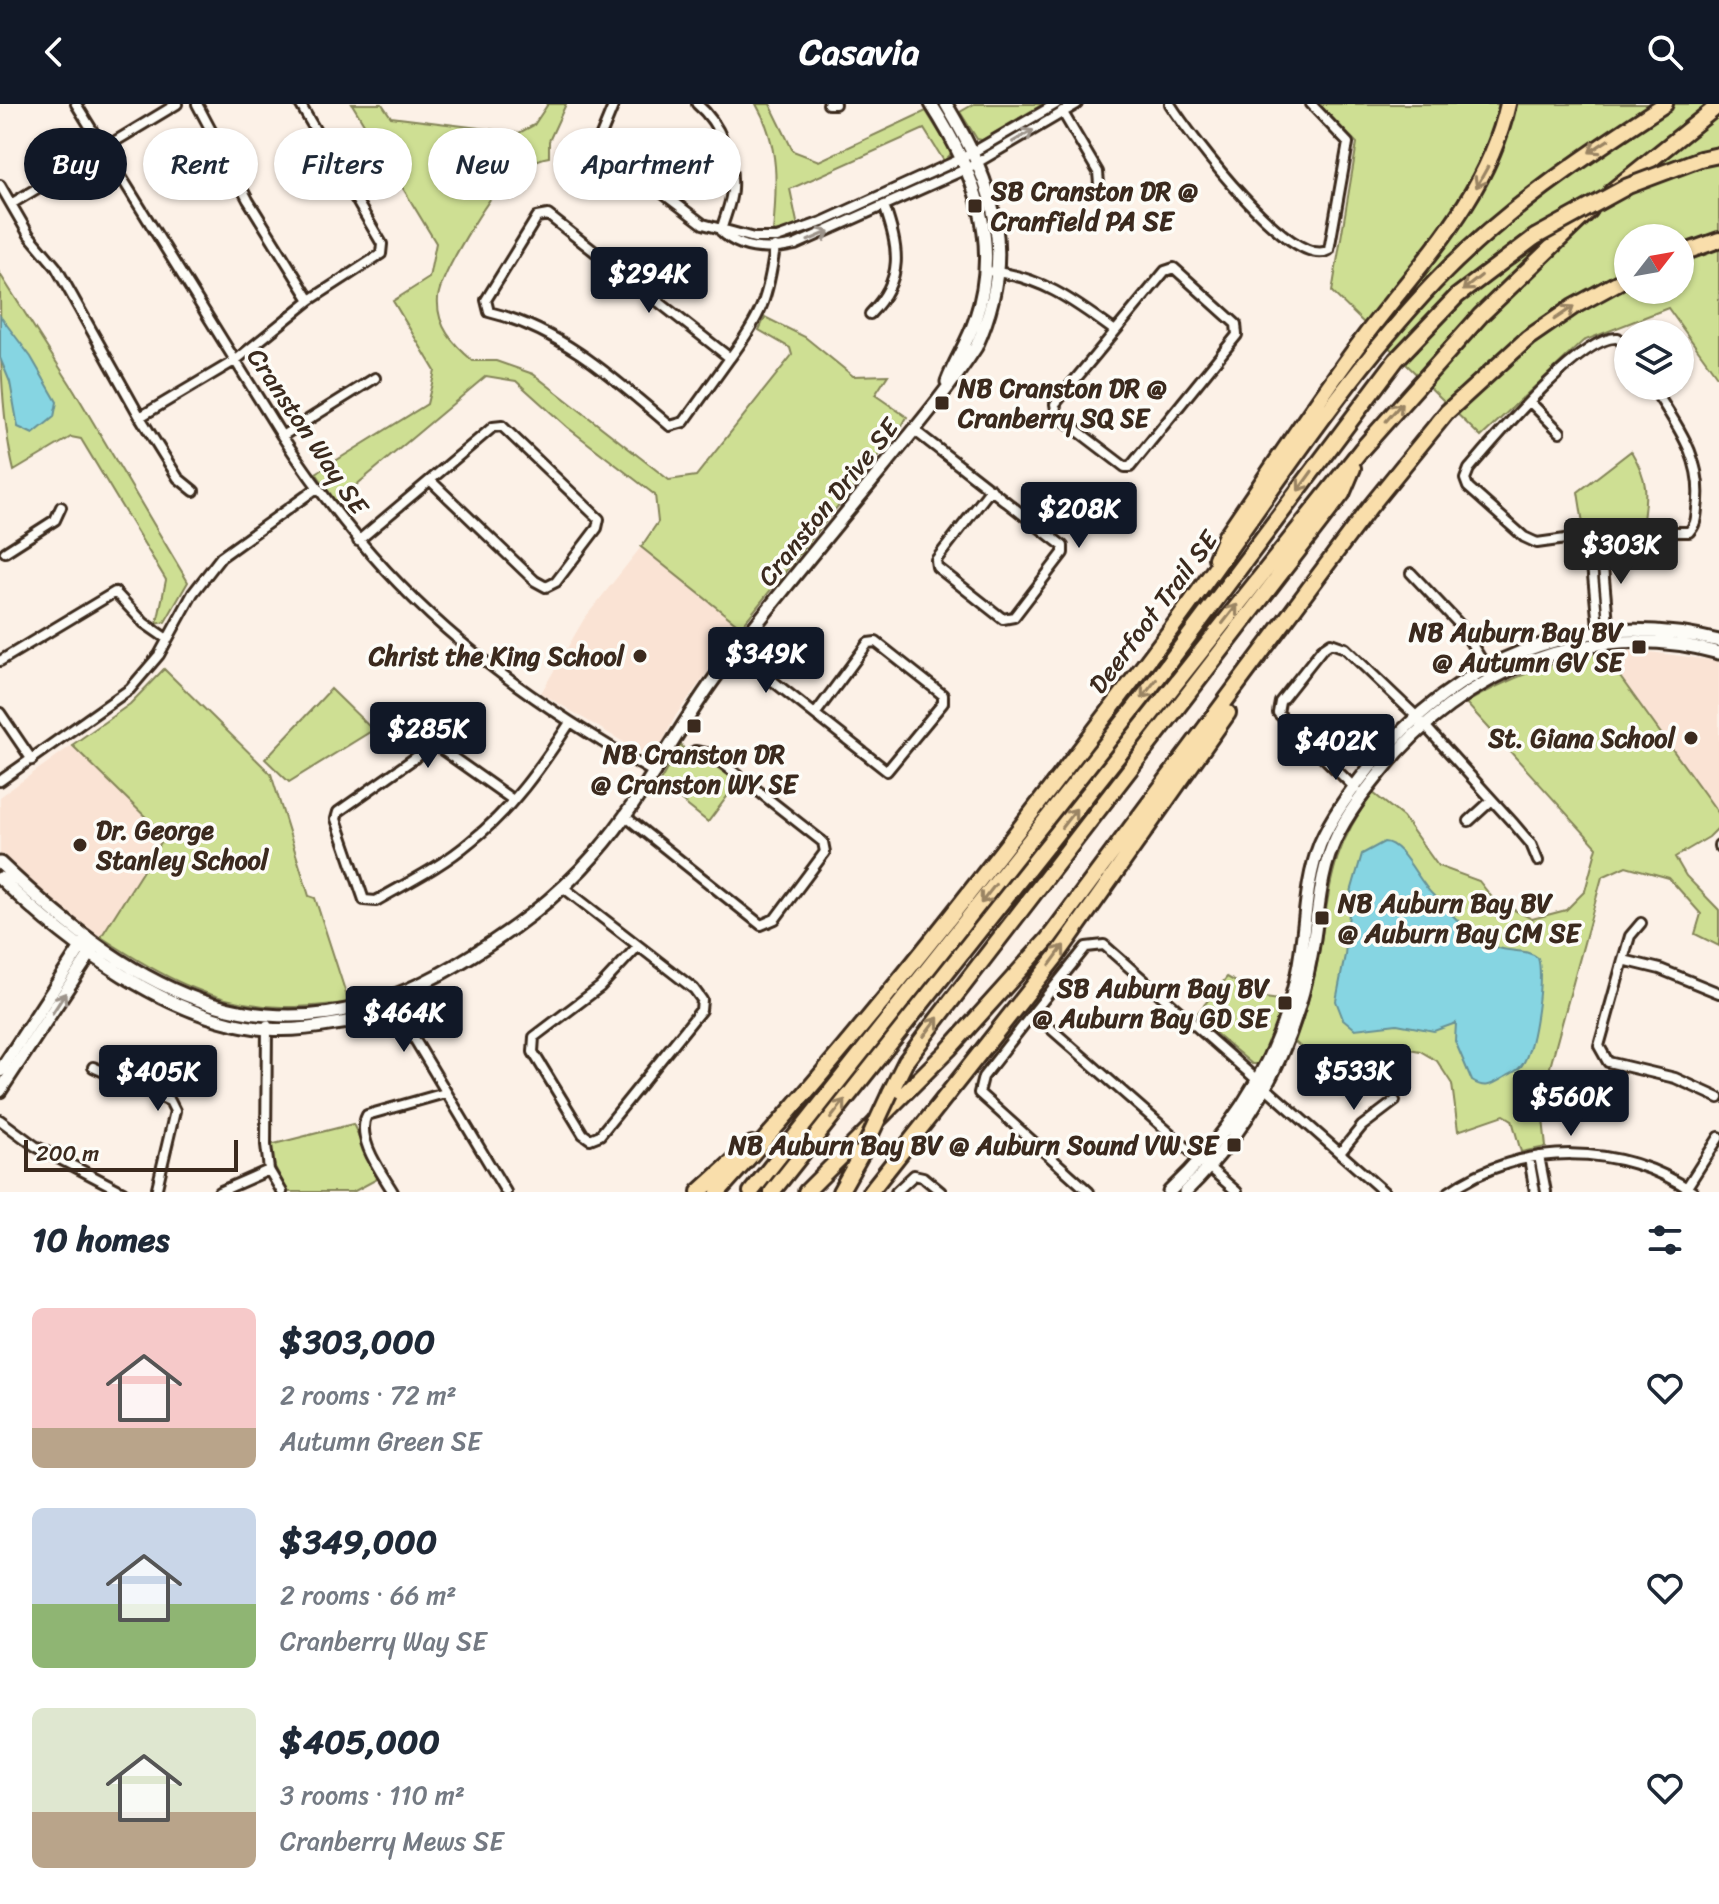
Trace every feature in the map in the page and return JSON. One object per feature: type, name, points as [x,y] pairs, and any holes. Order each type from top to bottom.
[{"type":"highway","points":[[1208,581],[1225,537],[1317,403],[1453,227],[1490,161],[1508,104]]},
{"type":"highway","name":"Deerfoot Trail SE","points":[[718,1192],[781,1122],[1037,805],[1208,581],[1363,364],[1439,279],[1545,185],[1665,104]]},
{"type":"highway","points":[[772,1192],[1361,450],[1430,370],[1544,253],[1632,175],[1719,105]]},
{"type":"highway","points":[[751,1192],[1147,692],[1396,360],[1457,296],[1535,237],[1628,186],[1719,155]]},
{"type":"highway","points":[[1694,250],[1719,240]]},
{"type":"highway","points":[[1694,253],[1719,249]]},
{"type":"highway","points":[[806,1192],[949,1049],[1048,939],[1369,508],[1457,402],[1528,338],[1573,307],[1614,285]]},
{"type":"highway","points":[[840,1192],[906,1061],[1342,494],[1361,450]]},
{"type":"highway","points":[[870,1192],[1056,957],[1284,631],[1288,619]]},
{"type":"highway","points":[[699,1192],[727,1163],[781,1122]]},
{"type":"street","name":"Cranston Way SE","points":[[76,104],[92,128]]},
{"type":"street","points":[[127,133],[177,104]]},
{"type":"street","points":[[197,104],[248,200],[310,300]]},
{"type":"street","points":[[140,417],[236,360],[310,300],[381,254],[382,244],[300,104]]},
{"type":"street","points":[[614,104],[600,138],[602,147],[703,224],[721,231],[777,238],[966,163]]},
{"type":"street","points":[[697,104],[718,130],[730,161],[733,190],[721,231]]},
{"type":"street","points":[[828,104],[835,104]]},
{"type":"street","name":"Cranston Drive SE","points":[[931,104],[966,163],[984,218],[992,272]]},
{"type":"street","name":"Cranston Drive SE","points":[[0,878],[89,946],[192,998],[267,1023],[393,1003],[533,917],[564,888],[626,817],[690,712],[976,347],[986,326],[998,237],[992,198],[977,157],[946,104]]},
{"type":"street","points":[[721,231],[733,242],[775,249],[819,236],[885,206],[966,163],[1059,107],[1077,104]]},
{"type":"street","points":[[1170,104],[1216,169],[1272,224],[1313,253],[1322,254],[1329,250],[1348,143],[1311,104]]},
{"type":"street","points":[[1059,107],[1098,172],[1099,184]]},
{"type":"street","name":"Cranston Way SE","points":[[127,183],[282,436],[358,541],[426,613],[474,656],[569,724],[655,773]]},
{"type":"street","points":[[0,185],[29,235],[56,267],[178,478],[194,491]]},
{"type":"street","points":[[11,204],[24,196]]},
{"type":"street","points":[[870,314],[888,296],[895,272],[897,246],[881,196]]},
{"type":"street","points":[[730,358],[548,215],[537,217],[486,300],[489,312],[522,320],[554,335],[670,426],[684,422],[752,329],[769,296],[777,238]]},
{"type":"street","points":[[1174,268],[1236,324],[1237,335],[1130,467],[1057,415],[1055,404],[1115,331],[1165,271],[1174,268]]},
{"type":"street","points":[[992,272],[1045,283],[1115,331]]},
{"type":"street","points":[[1614,337],[1595,343],[1575,357],[1469,469],[1466,483],[1529,541],[1537,543],[1600,533],[1680,534],[1694,526],[1699,491],[1694,458],[1660,400]]},
{"type":"street","points":[[282,436],[375,378]]},
{"type":"street","points":[[1530,402],[1560,432]]},
{"type":"street","points":[[358,541],[432,482],[493,427],[502,426],[599,519],[597,528],[556,582],[546,587],[535,581],[432,482]]},
{"type":"street","points":[[914,430],[991,489],[1063,546],[1063,553],[1014,617],[1003,619],[937,567],[936,560],[991,489]]},
{"type":"street","points":[[0,781],[130,689],[147,672],[198,584],[221,557],[317,488]]},
{"type":"street","points":[[2,550],[55,520],[61,507]]},
{"type":"street","points":[[1600,533],[1604,638]]},
{"type":"street","points":[[1589,534],[1604,638]]},
{"type":"street","points":[[1411,573],[1452,615],[1489,672]]},
{"type":"street","points":[[0,661],[115,592],[144,623],[167,639]]},
{"type":"street","points":[[1185,1192],[1233,1120],[1262,1084],[1290,1001],[1315,859],[1334,816],[1420,720],[1455,685],[1489,672],[1540,645],[1668,632],[1719,641]]},
{"type":"street","points":[[1604,638],[1655,642],[1719,653]]},
{"type":"street","points":[[736,652],[887,771],[943,703],[943,695],[876,642],[868,643],[816,713]]},
{"type":"street","points":[[1359,790],[1278,713],[1280,702],[1324,646],[1341,645],[1420,720],[1525,835],[1538,861]]},
{"type":"street","points":[[0,713],[32,760]]},
{"type":"street","points":[[513,800],[438,747],[429,748],[338,812],[336,819],[364,900],[376,901],[471,842],[513,800],[541,768],[569,724]]},
{"type":"street","points":[[626,817],[761,925],[775,919],[825,852],[823,842],[711,754],[695,751]]},
{"type":"street","points":[[1469,821],[1492,800]]},
{"type":"street","name":"Cranston Drive SE","points":[[0,863],[89,946]]},
{"type":"street","points":[[564,888],[699,994],[701,1010],[600,1135],[590,1139],[533,1052],[532,1043],[534,1037],[600,987],[637,947]]},
{"type":"street","points":[[1641,923],[1630,936],[1599,1046],[1601,1055],[1608,1062],[1675,1078],[1719,1098]]},
{"type":"street","points":[[1089,1192],[979,1093],[983,1077],[1033,1013],[1086,947],[1099,943],[1384,1192]]},
{"type":"street","points":[[0,1071],[89,946]]},
{"type":"street","points":[[0,1091],[89,946]]},
{"type":"street","points":[[1623,960],[1660,969],[1719,993]]},
{"type":"street","points":[[393,1003],[506,1192]]},
{"type":"street","points":[[1033,1013],[1237,1192]]},
{"type":"street","points":[[267,1023],[265,1125],[269,1170],[282,1192]]},
{"type":"street","points":[[93,1067],[170,1101],[175,1111],[156,1192]]},
{"type":"street","points":[[393,1192],[366,1142],[362,1124],[367,1115],[445,1093]]},
{"type":"street","points":[[1340,1153],[1362,1126],[1395,1101]]},
{"type":"street","points":[[0,1120],[35,1146],[123,1192]]},
{"type":"street","points":[[1449,1192],[1483,1172],[1529,1158],[1572,1154],[1619,1159],[1652,1170],[1690,1190],[1719,1137]]},
{"type":"street","points":[[1539,1156],[1546,1192]]},
{"type":"street","points":[[1529,1158],[1535,1192]]},
{"type":"street","points":[[1169,1192],[1205,1164]]},
{"type":"street","points":[[219,1192],[269,1170]]},
{"type":"street","points":[[896,1192],[914,1175],[923,1177],[941,1192]]},
{"type":"shaded area","name":"Christ the King School","points":[[641,547],[741,627],[676,715],[657,753],[647,756],[541,693],[584,619]]},
{"type":"shaded area","name":"St. Giana School","points":[[1642,651],[1719,661],[1719,814],[1602,652]]},
{"type":"shaded area","name":"Dr. George Stanley School","points":[[72,745],[166,836],[101,937],[48,899],[0,854],[0,797]]},
{"type":"green space","points":[[352,104],[382,104],[391,117],[479,128],[428,128],[428,200],[490,200],[466,236],[441,287],[438,308],[443,326],[473,361],[496,361],[533,374],[669,480],[696,476],[792,355],[790,348],[759,330],[765,317],[805,337],[853,376],[888,375],[875,395],[907,417],[902,426],[741,627],[641,547],[658,522],[655,495],[567,427],[516,381],[486,376],[336,502],[316,473],[427,404],[435,371],[393,301],[429,278],[436,243],[410,200],[412,128],[367,128]]},
{"type":"green space","points":[[548,104],[566,104],[553,128],[549,157],[537,160],[537,128],[528,128],[534,125]]},
{"type":"green space","points":[[756,104],[770,104],[793,151],[819,161],[926,111],[952,153],[944,161],[924,129],[790,189],[798,227],[773,232],[775,166],[769,135]]},
{"type":"green space","points":[[974,104],[1043,104],[982,140],[977,139],[960,112]]},
{"type":"green space","points":[[1319,104],[1719,104],[1719,379],[1694,344],[1694,320],[1677,320],[1668,308],[1637,320],[1614,320],[1614,329],[1583,341],[1481,437],[1332,292],[1357,143]]},
{"type":"green space","points":[[0,274],[74,390],[188,582],[165,622],[157,624],[166,580],[81,439],[71,437],[14,471],[3,400]]},
{"type":"green space","points":[[1631,451],[1645,488],[1642,527],[1584,530],[1578,492]]},
{"type":"green space","points":[[1602,652],[1719,814],[1719,827],[1709,837],[1675,857],[1686,876],[1719,910],[1719,946],[1695,934],[1701,914],[1669,878],[1626,866],[1602,877],[1541,1100],[1546,1147],[1521,1152],[1512,1120],[1504,1115],[1458,1131],[1452,1084],[1437,1061],[1420,1051],[1393,1046],[1357,1055],[1339,1081],[1295,1042],[1315,976],[1334,870],[1348,833],[1373,793],[1403,817],[1438,866],[1479,881],[1494,900],[1532,919],[1566,910],[1585,891],[1597,847],[1466,703],[1532,672]]},
{"type":"green space","points":[[164,669],[271,774],[309,896],[315,898],[349,1003],[282,1007],[232,1001],[164,975],[101,937],[165,836],[72,745],[130,704]]},
{"type":"green space","points":[[331,689],[373,730],[289,782],[265,759]]},
{"type":"green space","points":[[681,744],[691,761],[712,764],[738,782],[708,822],[659,783]]},
{"type":"green space","points":[[1227,977],[1265,998],[1287,1001],[1261,1064],[1252,1064],[1195,1016]]},
{"type":"green space","points":[[353,1124],[379,1178],[353,1192],[288,1192],[275,1167],[270,1145]]},
{"type":"water","points":[[0,316],[31,357],[57,402],[54,417],[33,434],[18,427],[10,382],[0,358]]},
{"type":"water","points":[[1384,842],[1397,848],[1427,889],[1479,938],[1496,947],[1538,958],[1539,995],[1528,1053],[1518,1069],[1493,1084],[1485,1086],[1472,1081],[1455,1041],[1456,1023],[1434,1031],[1397,1024],[1355,1029],[1343,1019],[1336,1001],[1345,955],[1351,892],[1362,854]]},
{"type":"place","name":"SB Cranston DR @ Cranfield PA SE","points":[[975,206]]},
{"type":"place","name":"NB Cranston DR @ Cranberry SQ SE","points":[[942,403]]},
{"type":"place","name":"NB Auburn Bay BV @ Autumn GV SE","points":[[1639,647]]},
{"type":"place","name":"Christ the King School","points":[[640,656]]},
{"type":"place","name":"NB Cranston DR @ Cranston WY SE","points":[[694,726]]},
{"type":"place","name":"St. Giana School","points":[[1691,738]]},
{"type":"place","name":"Dr. George Stanley School","points":[[80,845]]},
{"type":"place","name":"NB Auburn Bay BV @ Auburn Bay CM SE","points":[[1322,918]]},
{"type":"place","name":"SB Auburn Bay BV @ Auburn Bay GD SE","points":[[1285,1003]]},
{"type":"place","name":"NB Auburn Bay BV @ Auburn Sound VW SE","points":[[1234,1145]]}]
